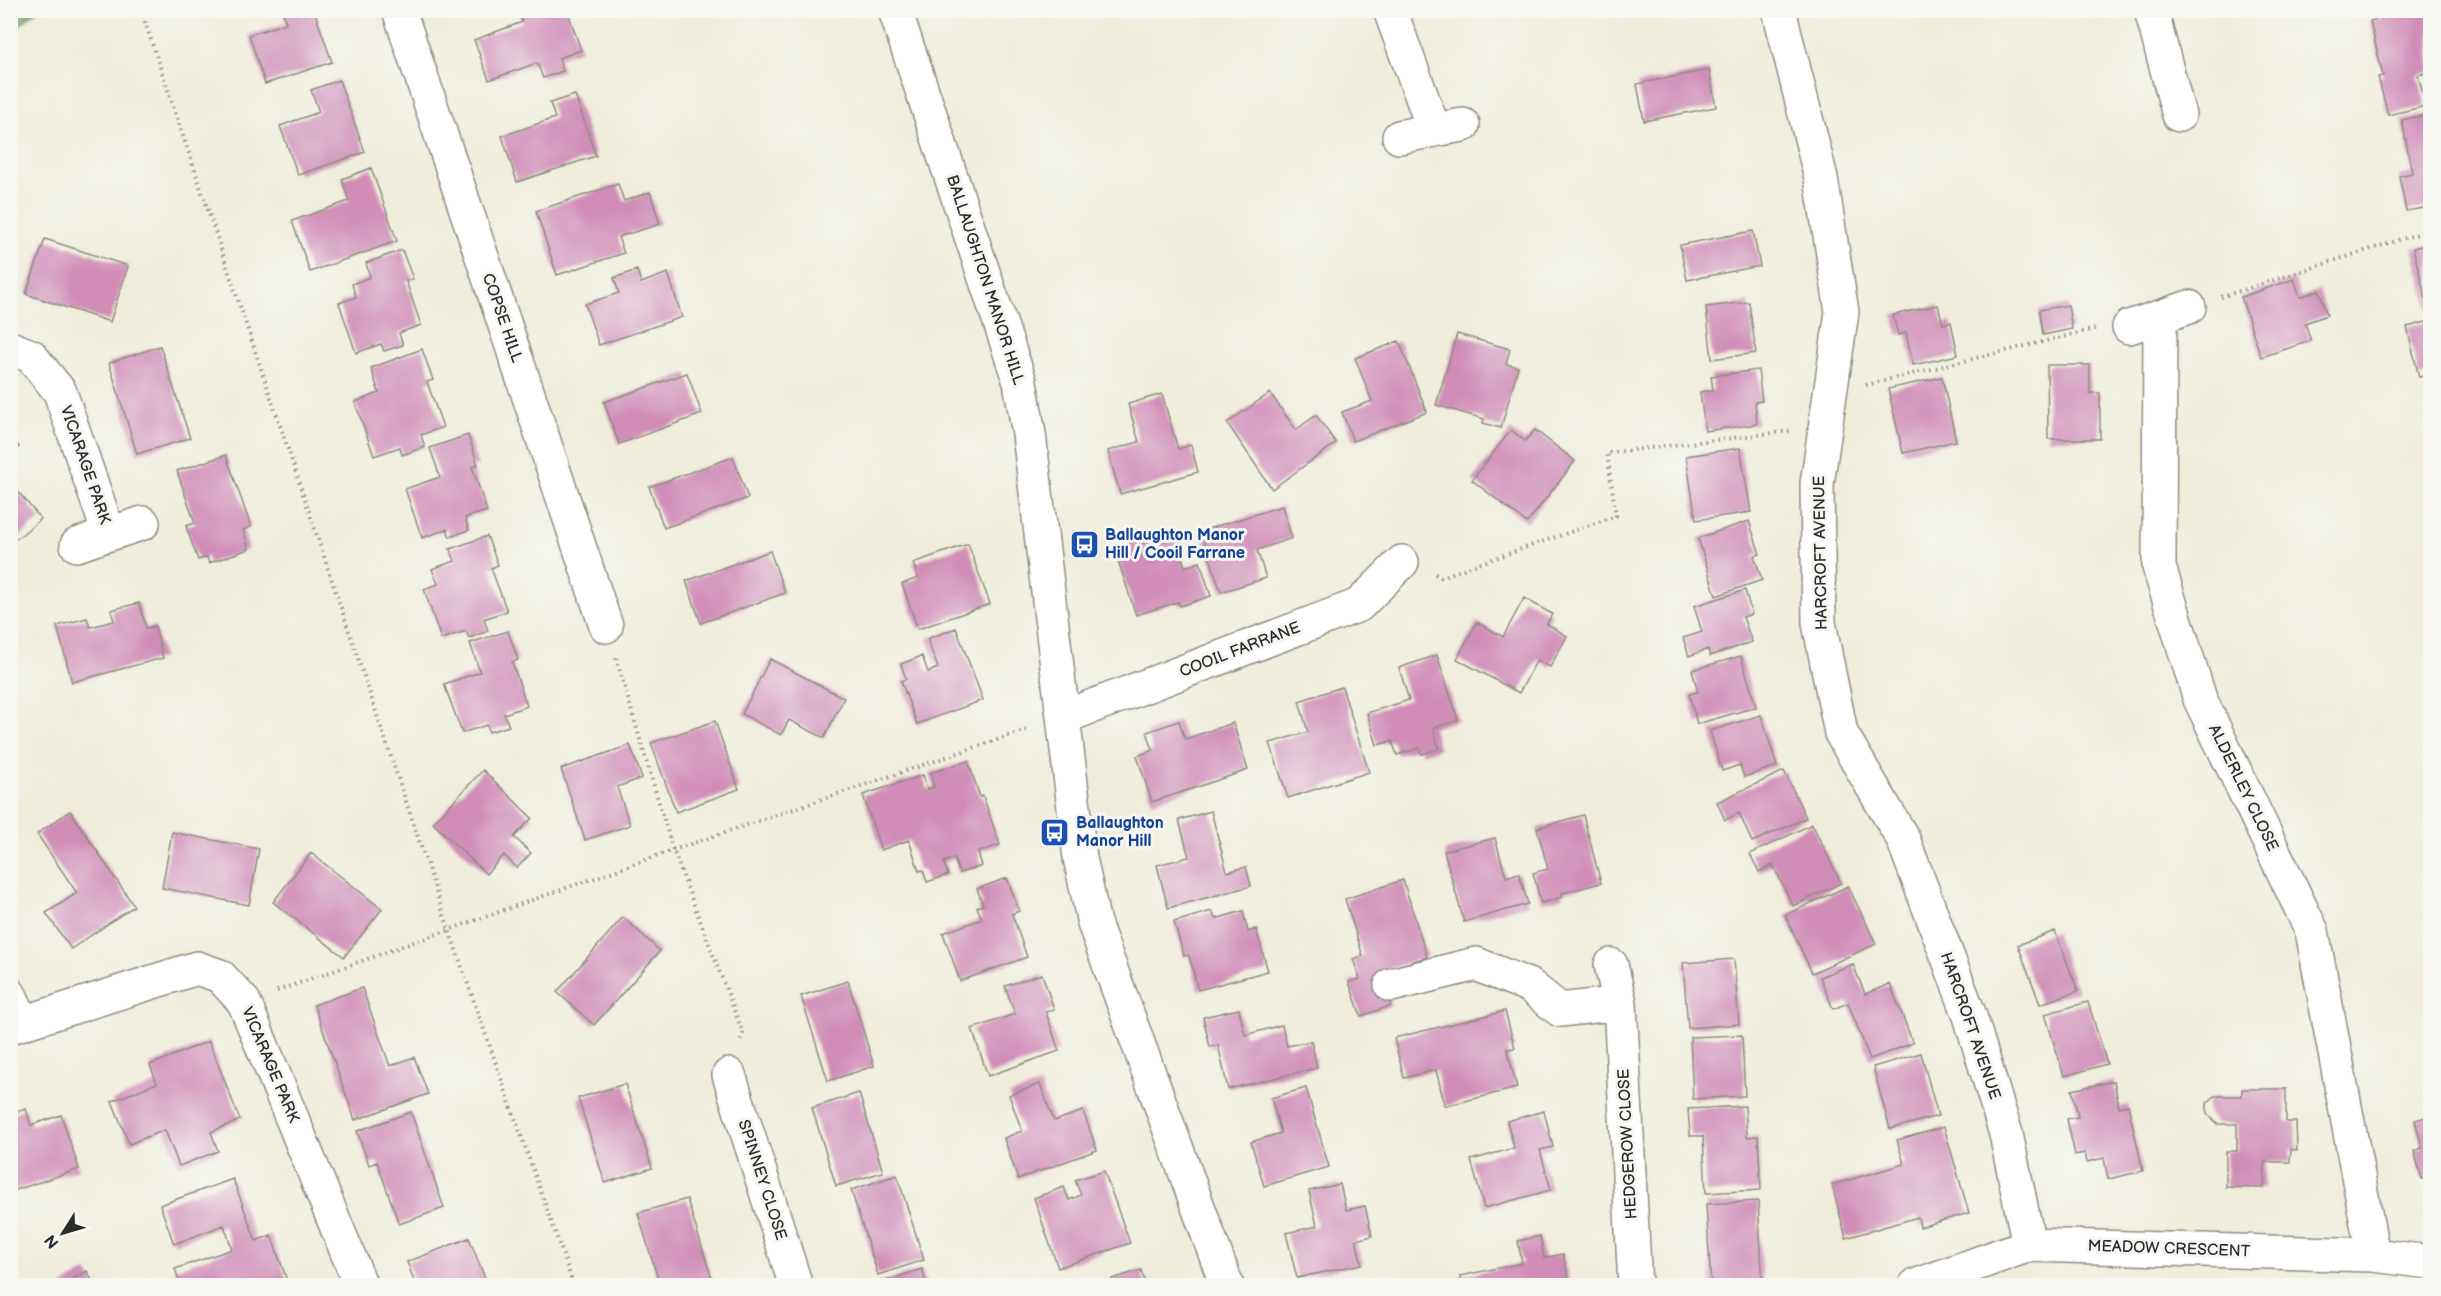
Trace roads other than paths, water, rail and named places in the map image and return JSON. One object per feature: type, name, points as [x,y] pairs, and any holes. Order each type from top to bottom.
[{"type":"street","name":"COPSE HILL","points":[[399,10],[606,626]]},
{"type":"street","name":"BALLAUGHTON MANOR HILL","points":[[895,10],[1020,382],[1029,434],[1080,858],[1094,923],[1227,1286]]},
{"type":"street","points":[[1390,10],[1448,127],[1399,136]]},
{"type":"street","name":"HARCROFT AVENUE","points":[[1779,10],[1821,178],[1842,312],[1817,484],[1819,623],[1841,733],[1903,839],[1970,1016],[2006,1134],[2029,1245]]},
{"type":"street","points":[[2151,10],[2179,115]]},
{"type":"street","name":"ALDERLEY CLOSE","points":[[2129,327],[2175,312],[2159,567],[2200,699],[2312,931],[2373,1255]]},
{"type":"street","name":"VICARAGE PARK","points":[[10,348],[31,356],[60,392],[109,534]]},
{"type":"street","name":"VICARAGE PARK","points":[[76,544],[142,522]]},
{"type":"street","name":"COOIL FARRANE","points":[[1064,717],[1359,605],[1402,562]]},
{"type":"street","points":[[1391,985],[1476,964],[1530,986],[1560,1010],[1620,1003]]},
{"type":"street","name":"HEDGEROW CLOSE","points":[[1611,965],[1620,1003],[1635,1286]]},
{"type":"street","name":"VICARAGE PARK","points":[[15,1015],[196,968],[220,976],[244,1002],[361,1286]]},
{"type":"street","name":"SPINNEY CLOSE","points":[[729,1075],[796,1286]]},
{"type":"street","name":"MEADOW CRESCENT","points":[[1915,1286],[2029,1245],[2373,1255],[2430,1262]]},
{"type":"place","name":"Ballaughton Manor Hill / Cooil Farrane","points":[[1084,544]]},
{"type":"place","name":"Ballaughton Manor Hill","points":[[1055,832]]}]
